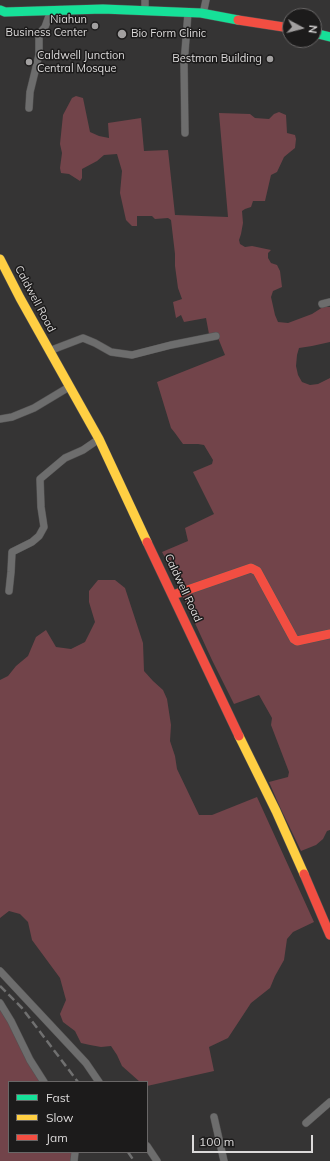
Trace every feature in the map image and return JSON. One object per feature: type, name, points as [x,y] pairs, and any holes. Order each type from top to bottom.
[{"type":"main road","points":[[2,13],[103,9],[188,13],[282,27]]},
{"type":"main road","name":"Caldwell Road","points":[[0,259],[49,351],[99,439],[276,811],[330,935]]},
{"type":"main road","points":[[173,595],[251,568],[257,571],[294,639],[297,641],[330,634]]},
{"type":"street","points":[[144,11],[145,0]]},
{"type":"street","points":[[203,14],[206,0]]},
{"type":"street","points":[[29,108],[30,92],[39,55],[39,34],[45,27],[49,16],[49,10]]},
{"type":"street","points":[[185,133],[184,64],[188,13]]},
{"type":"street","points":[[322,304],[330,302]]},
{"type":"street","points":[[49,351],[83,338],[111,352],[132,355],[216,336]]},
{"type":"street","points":[[0,420],[24,413],[69,387]]},
{"type":"street","points":[[9,591],[12,552],[32,542],[39,536],[44,527],[41,507],[40,479],[65,458],[83,450],[99,439]]},
{"type":"street","points":[[0,971],[86,1062],[98,1081]]},
{"type":"street","points":[[0,1003],[11,1021],[30,1060],[43,1081]]},
{"type":"street","points":[[306,1123],[330,1102]]},
{"type":"street","points":[[214,1118],[224,1161]]},
{"type":"street","points":[[148,1148],[157,1161]]},
{"type":"shaded area","points":[[76,96],[83,98],[90,132],[109,138],[108,123],[141,118],[144,151],[168,150],[175,215],[228,217],[219,113],[250,114],[255,118],[269,119],[274,114],[279,112],[286,115],[287,133],[295,135],[295,148],[284,157],[277,172],[271,175],[265,201],[253,201],[251,207],[242,211],[243,223],[239,240],[240,244],[245,247],[252,246],[271,250],[268,253],[268,258],[271,263],[277,265],[280,271],[282,287],[273,291],[271,297],[278,322],[288,323],[312,314],[323,307],[330,307],[330,342],[299,348],[296,366],[298,375],[302,382],[310,385],[318,384],[330,378],[330,830],[327,831],[323,839],[316,845],[301,851],[269,782],[288,777],[289,772],[271,725],[272,718],[259,695],[234,704],[182,595],[182,581],[171,568],[162,552],[188,541],[185,528],[214,514],[193,472],[212,464],[213,460],[204,445],[183,444],[171,428],[157,382],[225,355],[216,333],[209,334],[206,318],[184,322],[181,315],[176,318],[173,302],[182,299],[178,288],[171,220],[168,218],[155,219],[152,216],[137,216],[137,226],[132,226],[126,220],[120,193],[122,171],[117,154],[104,155],[97,161],[82,169],[82,178],[80,181],[69,174],[61,173],[60,168],[62,153],[60,144],[63,115],[72,98]]},
{"type":"shaded area","points":[[98,580],[115,580],[125,588],[143,643],[144,671],[163,690],[167,699],[171,725],[170,741],[175,756],[177,769],[199,815],[212,815],[257,797],[314,922],[293,932],[287,939],[284,960],[270,988],[251,1003],[228,1038],[209,1047],[214,1071],[148,1086],[148,1081],[139,1081],[122,1066],[111,1046],[101,1047],[81,1043],[75,1031],[63,1022],[60,1014],[66,1000],[60,978],[32,940],[28,922],[20,914],[9,911],[0,918],[0,680],[8,676],[16,666],[28,656],[36,637],[46,630],[56,647],[71,649],[85,642],[95,622],[89,602],[89,591]]},
{"type":"shaded area","points":[[0,1010],[11,1021],[42,1081],[8,1081],[8,1153],[75,1153],[75,1161],[0,1161]]},
{"type":"railway","points":[[0,986],[22,1008],[77,1081]]},
{"type":"railway","points":[[129,1153],[134,1161]]},
{"type":"traffic: fast","points":[[0,10],[5,12],[103,9],[201,13],[238,20]]},
{"type":"traffic: fast","points":[[322,35],[330,37]]},
{"type":"traffic: slow","points":[[0,259],[20,298],[99,439],[147,542]]},
{"type":"traffic: slow","points":[[239,736],[276,811],[304,874]]},
{"type":"traffic: jam","points":[[238,20],[282,27]]},
{"type":"traffic: jam","points":[[147,542],[239,736]]},
{"type":"traffic: jam","points":[[173,595],[251,568],[257,571],[294,639],[297,641],[330,634]]},
{"type":"traffic: jam","points":[[304,874],[330,935]]},
{"type":"place","name":"Niahun Business Center","points":[[95,26]]},
{"type":"place","name":"Bio Form Clinic","points":[[122,34]]},
{"type":"place","name":"Bestman Building","points":[[270,59]]},
{"type":"place","name":"Caldwell Junction Central Mosque","points":[[29,62]]}]
